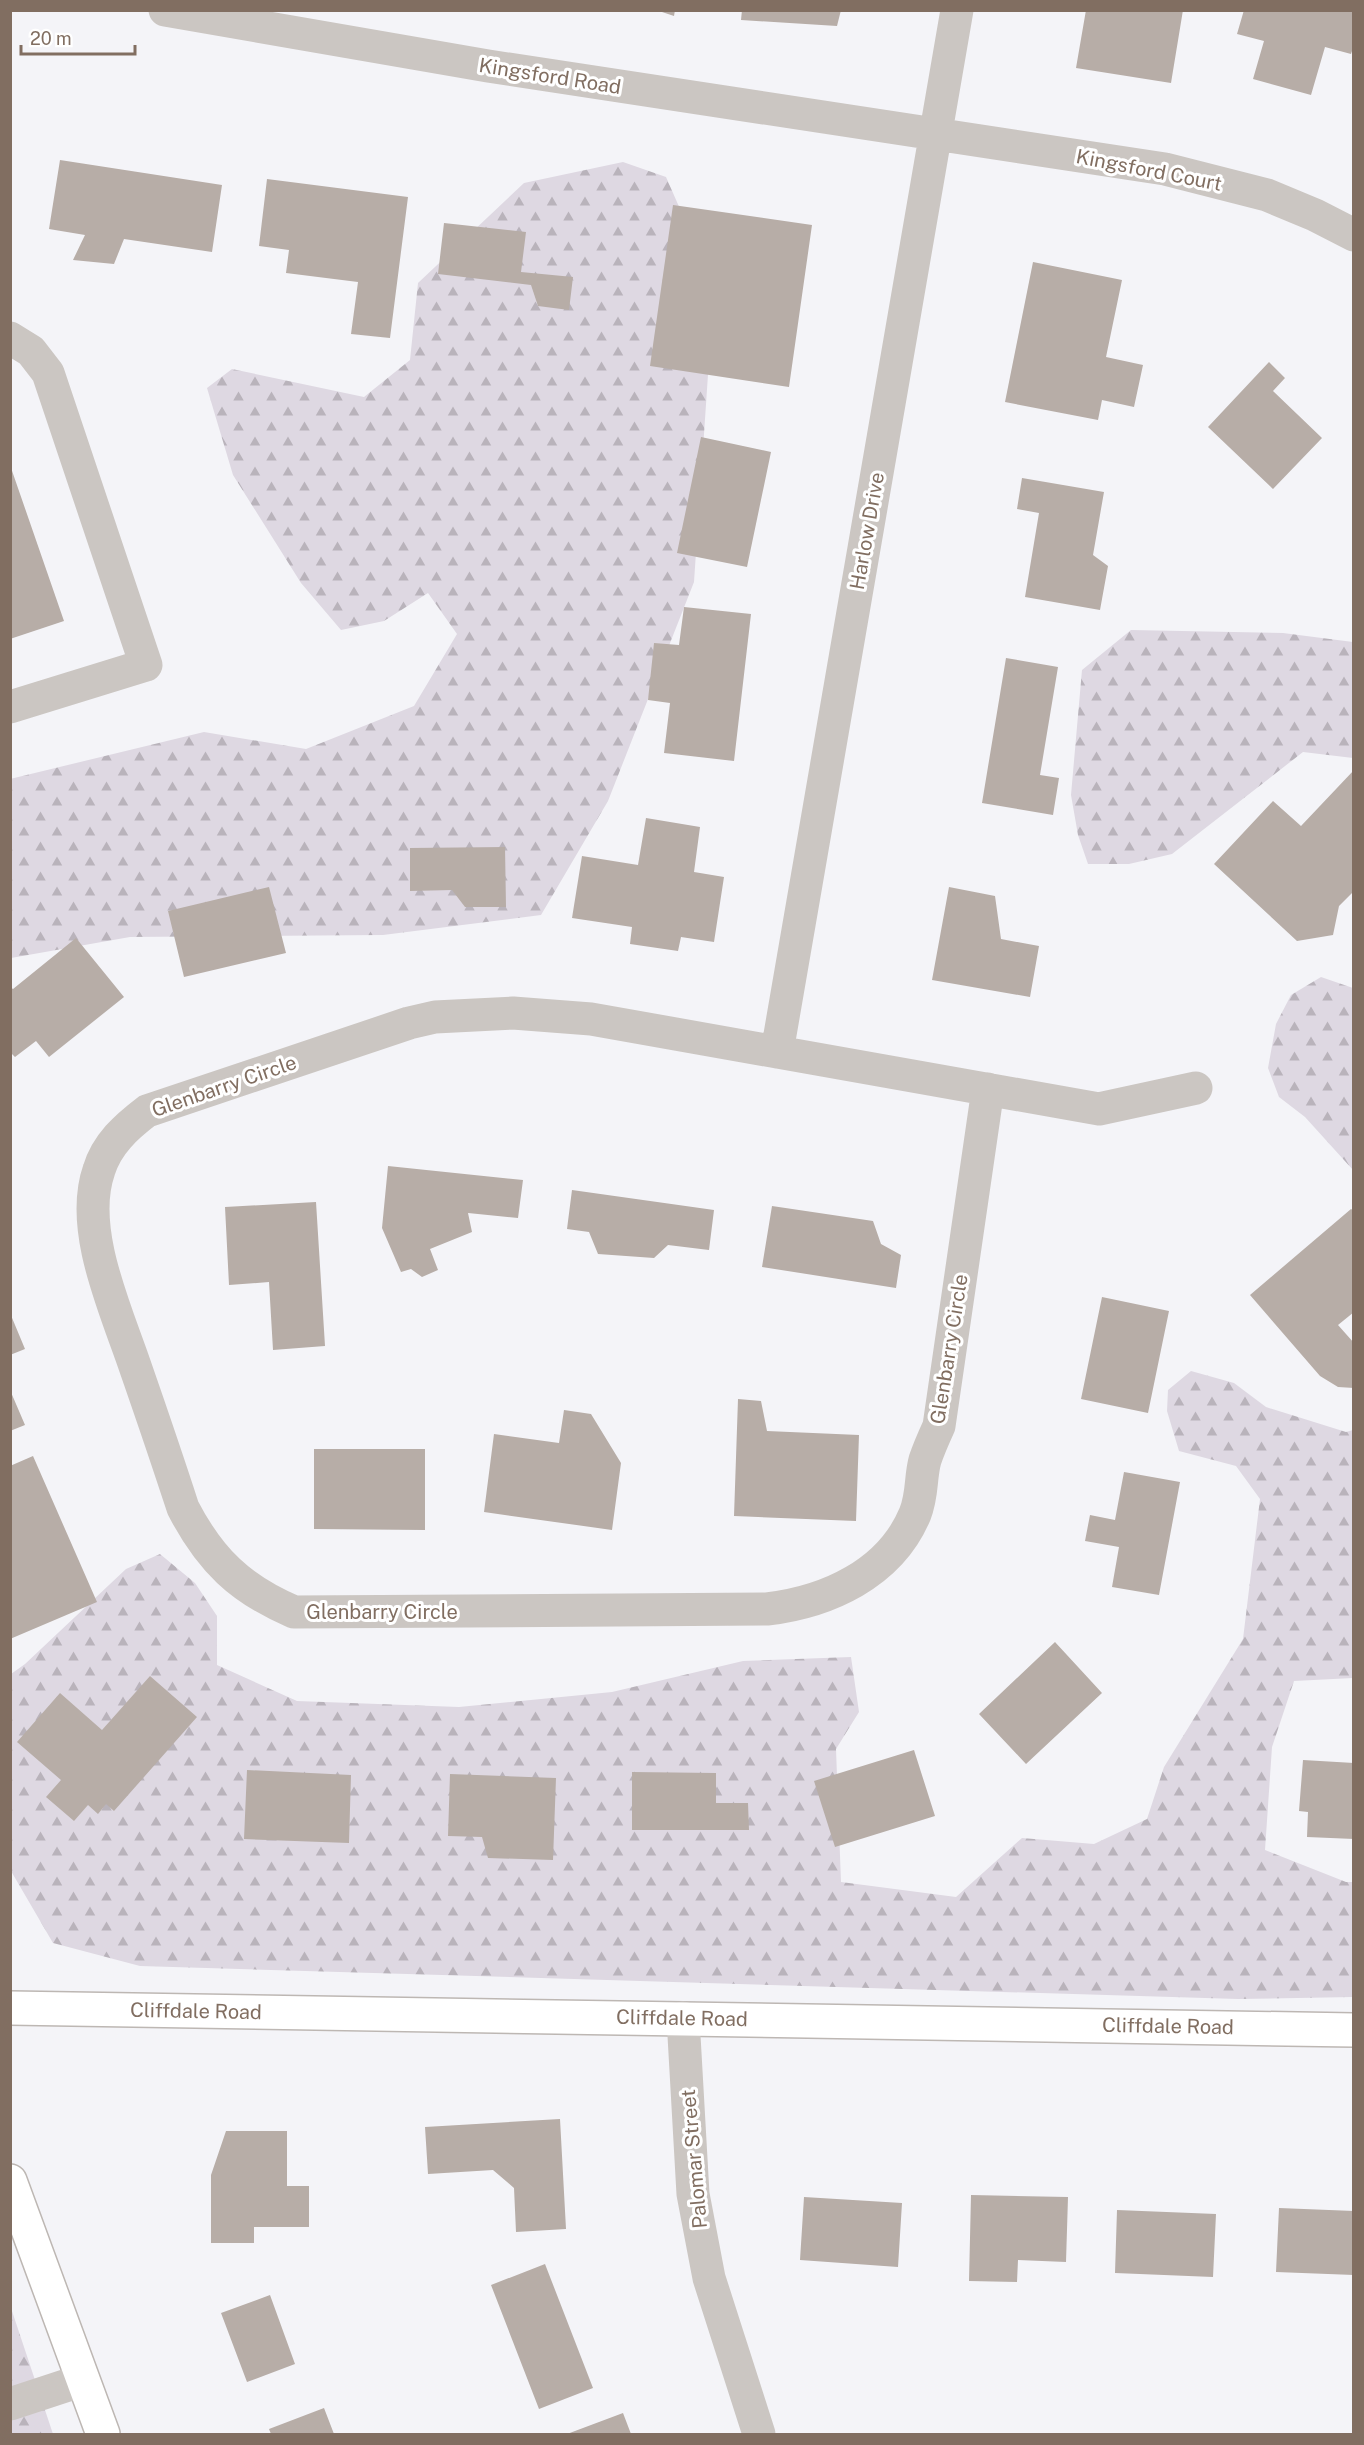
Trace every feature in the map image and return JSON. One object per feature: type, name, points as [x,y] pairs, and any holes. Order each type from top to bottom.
[{"type":"main road","name":"Cliffdale Road","points":[[10,2008],[1353,2030]]},
{"type":"main road","points":[[10,2181],[103,2434]]},
{"type":"street","name":"Kingsford Road","points":[[165,10],[488,66],[936,135]]},
{"type":"street","name":"Harlow Drive","points":[[777,1052],[957,10]]},
{"type":"street","name":"Kingsford Court","points":[[936,135],[1165,169],[1267,195],[1316,215],[1353,235]]},
{"type":"street","points":[[10,338],[31,351],[48,373],[146,664],[10,707]]},
{"type":"street","name":"Glenbarry Circle","points":[[513,1014],[591,1019],[777,1052],[988,1089],[939,1426],[925,1462],[922,1491],[914,1515],[901,1538],[885,1557],[843,1589],[810,1602],[767,1609],[294,1612],[248,1589],[210,1553],[183,1508],[105,1276],[98,1248],[94,1196],[98,1170],[110,1147],[126,1126],[147,1111],[171,1102],[409,1023],[435,1017],[513,1014]]},
{"type":"street","points":[[988,1089],[1099,1109],[1196,1088]]},
{"type":"street","name":"Palomar Street","points":[[683,2018],[693,2194],[709,2278],[759,2434]]},
{"type":"street","points":[[10,2404],[83,2379]]},
{"type":"green space","points":[[623,162],[666,177],[709,275],[710,345],[694,582],[608,801],[541,915],[383,935],[130,937],[11,958],[10,779],[204,732],[306,749],[414,706],[457,634],[428,593],[384,621],[341,630],[301,583],[233,475],[207,388],[232,369],[364,397],[410,360],[418,283],[524,183]]},
{"type":"green space","points":[[1131,630],[1283,633],[1353,642],[1353,758],[1303,752],[1172,854],[1129,864],[1088,864],[1078,835],[1071,795],[1082,670]]},
{"type":"green space","points":[[1321,977],[1353,988],[1353,1170],[1305,1117],[1279,1097],[1268,1068],[1276,1024],[1291,995]]},
{"type":"green space","points":[[1191,1371],[1234,1383],[1266,1407],[1346,1432],[1353,1430],[1353,1678],[1294,1681],[1272,1747],[1265,1850],[1346,1882],[1353,1882],[1353,1997],[1238,1999],[140,1966],[53,1943],[11,1871],[11,1674],[25,1664],[126,1569],[160,1554],[195,1583],[217,1616],[217,1665],[297,1701],[459,1707],[612,1692],[743,1661],[851,1657],[859,1712],[836,1749],[841,1882],[956,1897],[1022,1838],[1094,1844],[1147,1819],[1164,1767],[1243,1639],[1260,1499],[1236,1466],[1179,1451],[1167,1411],[1168,1390]]},
{"type":"green space","points":[[11,2308],[53,2434],[11,2434]]},
{"type":"building","points":[[656,10],[675,10],[674,16]]},
{"type":"building","points":[[742,10],[841,10],[837,26],[741,20]]},
{"type":"building","points":[[1086,10],[1183,10],[1171,83],[1076,68]]},
{"type":"building","points":[[1244,10],[1354,10],[1354,45],[1351,54],[1325,47],[1311,95],[1253,79],[1264,41],[1237,34]]},
{"type":"building","points":[[60,160],[222,185],[212,252],[124,239],[114,264],[73,260],[85,235],[49,229]]},
{"type":"building","points":[[267,179],[408,197],[390,338],[351,334],[358,282],[286,273],[289,250],[259,246]]},
{"type":"building","points":[[673,205],[812,225],[789,387],[650,366]]},
{"type":"building","points":[[444,223],[526,232],[521,272],[573,277],[569,310],[538,306],[531,285],[438,274]]},
{"type":"building","points":[[1033,262],[1122,280],[1106,357],[1143,365],[1134,407],[1102,400],[1098,420],[1005,402]]},
{"type":"building","points":[[1269,362],[1285,378],[1273,391],[1322,438],[1273,489],[1208,427]]},
{"type":"building","points":[[701,437],[771,452],[747,567],[677,553]]},
{"type":"building","points":[[10,465],[64,621],[10,639]]},
{"type":"building","points":[[1022,478],[1104,492],[1093,555],[1108,566],[1100,610],[1025,597],[1039,513],[1017,509]]},
{"type":"building","points":[[684,607],[751,614],[734,761],[664,753],[670,703],[648,700],[654,643],[679,645]]},
{"type":"building","points":[[1006,658],[1058,667],[1040,775],[1059,778],[1053,815],[982,803]]},
{"type":"building","points":[[1354,770],[1354,891],[1339,906],[1333,935],[1297,941],[1214,864],[1273,801],[1301,826]]},
{"type":"building","points":[[646,818],[700,827],[694,872],[724,877],[714,942],[681,937],[678,951],[630,944],[632,927],[572,918],[582,856],[638,865]]},
{"type":"building","points":[[505,847],[506,907],[465,907],[452,890],[410,891],[410,848]]},
{"type":"building","points":[[269,887],[286,953],[184,977],[168,911]]},
{"type":"building","points":[[949,887],[995,896],[1001,939],[1039,946],[1030,997],[932,980]]},
{"type":"building","points":[[76,938],[124,997],[49,1057],[36,1041],[15,1057],[10,1052],[10,987],[13,989]]},
{"type":"building","points":[[388,1166],[523,1180],[518,1218],[468,1213],[472,1232],[430,1249],[438,1270],[422,1277],[411,1269],[401,1272],[382,1228]]},
{"type":"building","points":[[572,1190],[714,1210],[709,1250],[668,1245],[654,1258],[598,1254],[589,1232],[567,1229]]},
{"type":"building","points":[[316,1202],[325,1346],[273,1350],[269,1282],[229,1285],[225,1207]]},
{"type":"building","points":[[772,1206],[873,1221],[881,1244],[901,1255],[896,1288],[762,1267]]},
{"type":"building","points":[[1351,1209],[1354,1211],[1354,1312],[1338,1325],[1354,1343],[1354,1388],[1338,1387],[1320,1376],[1250,1295]]},
{"type":"building","points":[[1102,1297],[1169,1311],[1148,1413],[1081,1399]]},
{"type":"building","points":[[10,1313],[25,1349],[10,1355]]},
{"type":"building","points":[[10,1390],[25,1425],[10,1431]]},
{"type":"building","points":[[738,1399],[761,1401],[767,1431],[859,1435],[856,1521],[734,1516]]},
{"type":"building","points":[[564,1410],[591,1414],[621,1463],[612,1530],[484,1512],[494,1434],[559,1443]]},
{"type":"building","points":[[314,1449],[425,1449],[425,1530],[314,1529]]},
{"type":"building","points":[[33,1456],[97,1602],[10,1639],[10,1466]]},
{"type":"building","points":[[1124,1472],[1180,1482],[1159,1595],[1112,1587],[1119,1547],[1085,1541],[1090,1515],[1115,1520]]},
{"type":"building","points":[[1055,1642],[1102,1693],[1026,1764],[979,1714]]},
{"type":"building","points":[[150,1676],[197,1717],[114,1811],[106,1804],[98,1814],[88,1805],[74,1821],[46,1797],[61,1780],[17,1742],[60,1693],[102,1730]]},
{"type":"building","points":[[914,1750],[935,1816],[835,1847],[814,1781]]},
{"type":"building","points":[[1303,1760],[1354,1763],[1354,1839],[1307,1837],[1308,1812],[1299,1811]]},
{"type":"building","points":[[247,1770],[351,1775],[349,1843],[244,1839]]},
{"type":"building","points":[[632,1772],[716,1773],[716,1803],[748,1803],[749,1830],[632,1830]]},
{"type":"building","points":[[450,1774],[556,1778],[553,1860],[488,1858],[482,1837],[448,1836]]},
{"type":"building","points":[[560,2119],[566,2229],[516,2232],[514,2188],[493,2170],[428,2174],[425,2127]]},
{"type":"building","points":[[226,2131],[287,2131],[287,2186],[309,2186],[309,2227],[254,2227],[254,2243],[211,2243],[211,2175]]},
{"type":"building","points":[[971,2195],[1068,2197],[1066,2262],[1018,2260],[1017,2282],[969,2281]]},
{"type":"building","points":[[804,2197],[902,2203],[898,2267],[800,2260]]},
{"type":"building","points":[[1279,2208],[1354,2211],[1354,2275],[1276,2272]]},
{"type":"building","points":[[1117,2210],[1216,2214],[1213,2277],[1115,2273]]},
{"type":"building","points":[[545,2264],[593,2388],[539,2409],[491,2285]]},
{"type":"building","points":[[270,2295],[295,2364],[247,2382],[221,2313]]},
{"type":"building","points":[[324,2408],[334,2434],[271,2434],[269,2429]]},
{"type":"building","points":[[623,2413],[631,2434],[567,2434]]}]
